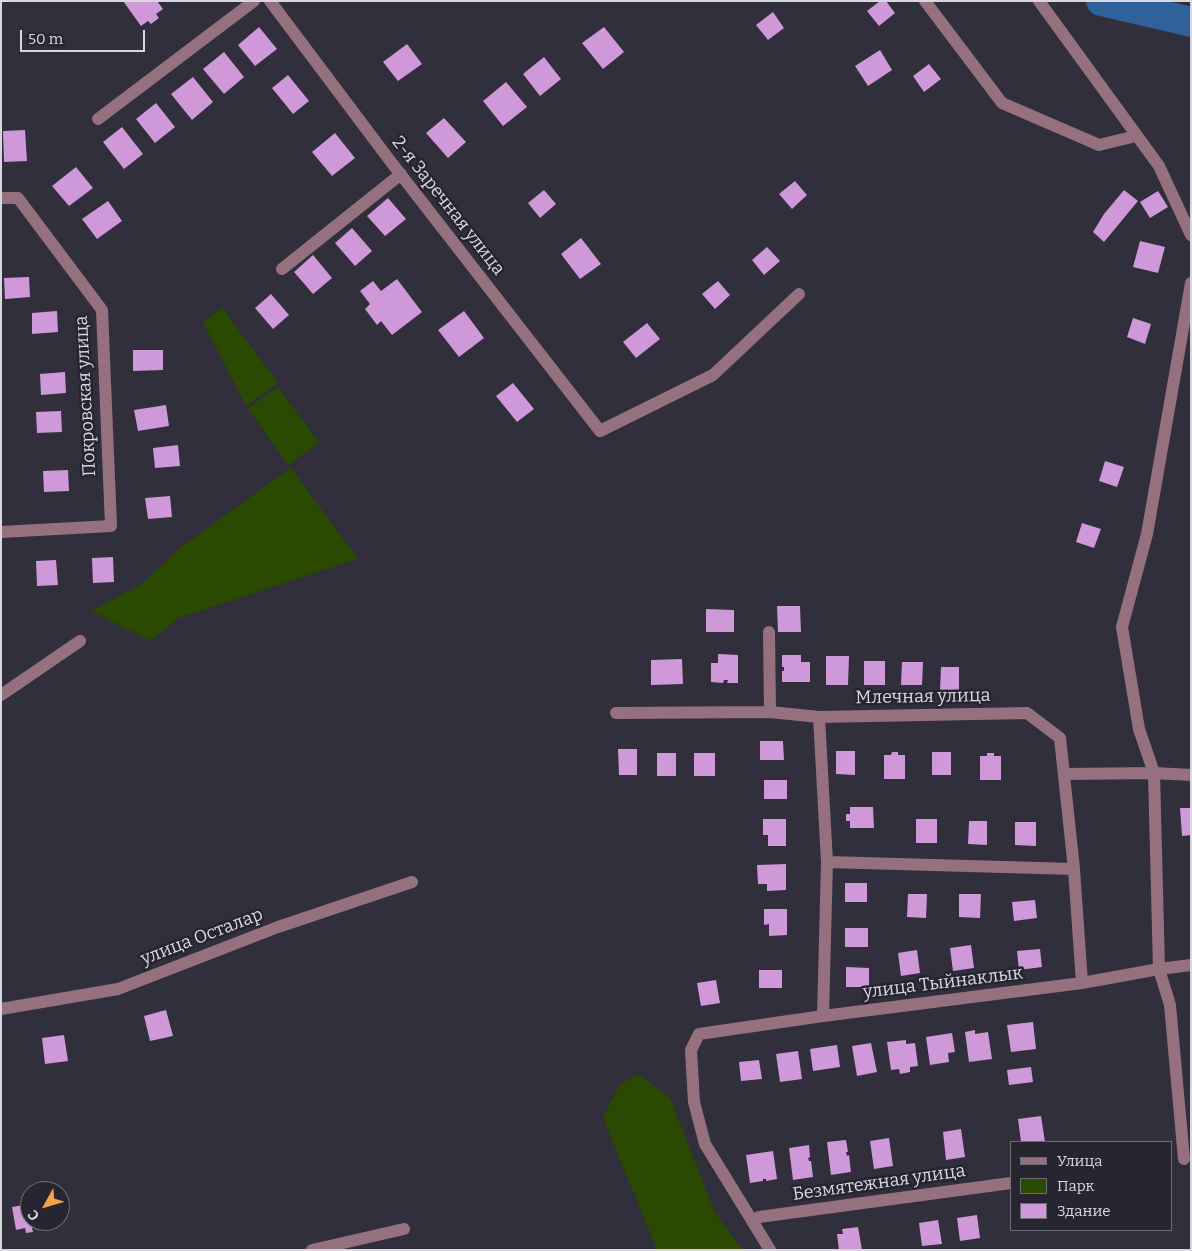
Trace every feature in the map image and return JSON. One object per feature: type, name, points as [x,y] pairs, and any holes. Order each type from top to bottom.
[{"type":"street","points":[[98,119],[254,1]]},
{"type":"street","name":"2-я Заречная улица","points":[[270,1],[600,431],[713,375],[799,294]]},
{"type":"street","points":[[925,1],[1002,103],[1100,145],[1136,136]]},
{"type":"street","points":[[1038,1],[1159,166],[1191,235]]},
{"type":"street","points":[[282,269],[401,174]]},
{"type":"street","name":"Покровская улица","points":[[1,198],[18,198],[102,310],[111,526],[1,532]]},
{"type":"street","points":[[1182,1159],[1170,1005],[1159,969],[1154,773],[1139,729],[1122,627],[1147,534],[1191,283]]},
{"type":"street","points":[[769,632],[770,712]]},
{"type":"street","points":[[1,695],[80,641]]},
{"type":"street","name":"Млечная улица","points":[[616,713],[770,712],[819,717],[1027,713],[1060,738],[1074,869],[1082,983]]},
{"type":"street","points":[[819,717],[827,862],[823,1016]]},
{"type":"street","points":[[1065,774],[1154,773],[1191,775]]},
{"type":"street","points":[[827,862],[1074,869]]},
{"type":"street","name":"улица Осталар","points":[[1,1009],[118,988],[278,927],[412,882]]},
{"type":"street","name":"улица Тыйнаклык","points":[[752,1221],[703,1136],[694,1102],[691,1050],[699,1034],[1082,983],[1191,965]]},
{"type":"street","name":"Безмятежная улица","points":[[752,1221],[759,1218],[1010,1183]]},
{"type":"street","points":[[752,1221],[770,1250]]},
{"type":"street","points":[[312,1250],[404,1229]]},
{"type":"green space","points":[[222,308],[278,383],[246,406],[203,322]]},
{"type":"green space","points":[[278,387],[319,443],[288,465],[248,408]]},
{"type":"green space","points":[[291,468],[358,559],[178,618],[151,641],[91,611],[142,584],[181,547]]},
{"type":"green space","points":[[638,1074],[670,1098],[715,1213],[743,1250],[657,1250],[603,1118],[619,1085]]},
{"type":"building","points":[[123,1],[157,1],[163,9],[156,14],[159,18],[151,24],[148,21],[141,26]]},
{"type":"building","points":[[880,1],[886,1],[895,13],[879,26],[867,11]]},
{"type":"building","points":[[773,12],[784,28],[768,40],[756,25]]},
{"type":"building","points":[[259,27],[277,49],[255,66],[238,45]]},
{"type":"building","points":[[604,27],[624,52],[603,69],[582,43]]},
{"type":"building","points":[[407,44],[422,64],[398,81],[383,62]]},
{"type":"building","points":[[880,50],[892,70],[868,86],[855,66]]},
{"type":"building","points":[[224,52],[244,77],[224,94],[203,69]]},
{"type":"building","points":[[544,57],[561,79],[540,96],[523,74]]},
{"type":"building","points":[[929,64],[941,79],[924,92],[913,76]]},
{"type":"building","points":[[288,75],[309,101],[293,114],[272,88]]},
{"type":"building","points":[[193,77],[213,102],[192,120],[171,94]]},
{"type":"building","points":[[506,82],[527,107],[503,126],[483,101]]},
{"type":"building","points":[[156,103],[175,127],[155,143],[136,119]]},
{"type":"building","points":[[444,118],[466,142],[448,158],[426,133]]},
{"type":"building","points":[[122,127],[143,154],[124,169],[103,142]]},
{"type":"building","points":[[25,130],[27,161],[4,162],[3,131]]},
{"type":"building","points":[[335,133],[355,158],[332,176],[312,152]]},
{"type":"building","points":[[76,167],[93,188],[69,206],[52,186]]},
{"type":"building","points":[[795,181],[807,195],[792,209],[779,194]]},
{"type":"building","points":[[544,190],[556,204],[540,218],[528,203]]},
{"type":"building","points":[[1124,190],[1138,201],[1104,242],[1093,232],[1104,214]]},
{"type":"building","points":[[1158,191],[1168,207],[1150,218],[1140,202]]},
{"type":"building","points":[[388,198],[406,219],[385,236],[367,216]]},
{"type":"building","points":[[108,201],[122,221],[97,239],[82,219]]},
{"type":"building","points":[[352,228],[372,251],[355,266],[335,243]]},
{"type":"building","points":[[581,238],[601,264],[580,279],[561,254]]},
{"type":"building","points":[[1140,241],[1165,247],[1158,273],[1133,267]]},
{"type":"building","points":[[767,247],[780,261],[764,275],[752,260]]},
{"type":"building","points":[[313,255],[332,278],[313,294],[294,272]]},
{"type":"building","points":[[29,277],[30,297],[5,299],[4,278]]},
{"type":"building","points":[[397,279],[422,312],[392,335],[381,321],[377,325],[365,309],[370,304],[360,291],[373,281],[381,291]]},
{"type":"building","points":[[718,281],[730,295],[715,309],[702,294]]},
{"type":"building","points":[[271,294],[289,315],[273,329],[255,308]]},
{"type":"building","points":[[57,311],[58,332],[32,334],[32,313]]},
{"type":"building","points":[[464,311],[484,338],[459,357],[438,330]]},
{"type":"building","points":[[1133,318],[1151,324],[1145,344],[1127,337]]},
{"type":"building","points":[[647,323],[660,339],[636,358],[623,342]]},
{"type":"building","points":[[133,350],[163,350],[163,370],[133,371]]},
{"type":"building","points":[[65,372],[66,393],[41,395],[40,374]]},
{"type":"building","points":[[513,383],[534,409],[517,422],[496,396]]},
{"type":"building","points":[[166,405],[169,426],[138,431],[134,410]]},
{"type":"building","points":[[61,411],[62,432],[37,433],[36,412]]},
{"type":"building","points":[[178,445],[180,466],[155,468],[153,448]]},
{"type":"building","points":[[1105,461],[1124,467],[1117,487],[1099,481]]},
{"type":"building","points":[[68,470],[69,491],[44,492],[43,471]]},
{"type":"building","points":[[170,496],[172,517],[148,519],[145,498]]},
{"type":"building","points":[[1082,523],[1101,529],[1094,548],[1076,542]]},
{"type":"building","points":[[113,557],[114,582],[93,583],[92,558]]},
{"type":"building","points":[[56,560],[58,585],[37,586],[36,561]]},
{"type":"building","points":[[777,606],[800,606],[801,632],[778,632]]},
{"type":"building","points":[[706,609],[734,610],[734,632],[706,632]]},
{"type":"building","points":[[718,654],[738,655],[738,683],[727,683],[728,680],[724,680],[723,683],[711,682],[711,663],[718,663]]},
{"type":"building","points":[[782,655],[801,655],[801,662],[810,662],[810,682],[782,682],[784,667],[782,667]]},
{"type":"building","points":[[826,656],[849,656],[848,685],[826,685]]},
{"type":"building","points":[[682,659],[683,684],[651,685],[651,660]]},
{"type":"building","points":[[864,661],[885,661],[885,685],[864,685]]},
{"type":"building","points":[[902,662],[923,662],[922,685],[901,685]]},
{"type":"building","points":[[941,667],[959,667],[959,691],[940,691]]},
{"type":"building","points":[[760,741],[783,741],[784,760],[760,760]]},
{"type":"building","points":[[618,749],[637,749],[637,775],[619,775]]},
{"type":"building","points":[[836,751],[855,751],[855,775],[836,774]]},
{"type":"building","points":[[892,752],[898,752],[898,755],[905,755],[905,779],[884,779],[884,755],[891,755]]},
{"type":"building","points":[[932,752],[951,752],[951,775],[932,775]]},
{"type":"building","points":[[657,753],[676,753],[676,776],[657,776]]},
{"type":"building","points":[[694,753],[715,753],[715,776],[694,776]]},
{"type":"building","points":[[987,753],[1001,756],[1001,780],[980,780],[980,756],[987,756]]},
{"type":"building","points":[[764,780],[787,780],[787,799],[764,799]]},
{"type":"building","points":[[850,807],[873,807],[874,828],[850,828],[850,821],[846,821],[846,814],[850,814]]},
{"type":"building","points":[[1180,808],[1191,808],[1191,835],[1182,836]]},
{"type":"building","points":[[763,819],[786,819],[786,846],[768,846],[768,835],[763,835]]},
{"type":"building","points":[[916,819],[937,819],[937,843],[916,843]]},
{"type":"building","points":[[969,821],[987,821],[987,845],[968,844]]},
{"type":"building","points":[[1015,822],[1036,822],[1036,846],[1015,845]]},
{"type":"building","points":[[786,864],[786,890],[767,891],[767,884],[758,884],[757,865]]},
{"type":"building","points":[[845,883],[867,883],[867,902],[845,902]]},
{"type":"building","points":[[908,894],[927,894],[926,918],[907,917]]},
{"type":"building","points":[[959,894],[981,894],[980,918],[959,917]]},
{"type":"building","points":[[1035,900],[1037,918],[1014,921],[1012,902]]},
{"type":"building","points":[[764,909],[787,909],[787,935],[769,936],[769,924],[764,925]]},
{"type":"building","points":[[845,928],[868,928],[868,947],[845,947]]},
{"type":"building","points":[[971,945],[974,968],[953,971],[950,948]]},
{"type":"building","points":[[1040,949],[1042,967],[1019,970],[1017,951]]},
{"type":"building","points":[[917,950],[920,973],[901,976],[898,953]]},
{"type":"building","points":[[846,967],[869,968],[869,987],[846,987]]},
{"type":"building","points":[[759,970],[782,970],[782,988],[759,988]]},
{"type":"building","points":[[716,980],[720,1003],[701,1006],[697,983]]},
{"type":"building","points":[[166,1010],[173,1036],[150,1041],[144,1016]]},
{"type":"building","points":[[1033,1022],[1036,1049],[1011,1052],[1007,1025]]},
{"type":"building","points":[[975,1030],[975,1034],[988,1032],[992,1059],[969,1062],[965,1032]]},
{"type":"building","points":[[952,1033],[955,1052],[948,1053],[949,1062],[930,1065],[926,1037]]},
{"type":"building","points":[[64,1035],[68,1061],[45,1064],[42,1038]]},
{"type":"building","points":[[906,1040],[906,1044],[915,1043],[918,1066],[910,1067],[910,1072],[900,1074],[899,1069],[891,1070],[887,1042]]},
{"type":"building","points":[[871,1043],[877,1072],[857,1076],[852,1046]]},
{"type":"building","points":[[837,1045],[840,1067],[813,1071],[810,1049]]},
{"type":"building","points":[[798,1051],[802,1079],[780,1082],[776,1054]]},
{"type":"building","points":[[759,1060],[762,1079],[741,1081],[739,1062]]},
{"type":"building","points":[[1031,1067],[1033,1082],[1009,1085],[1007,1070]]},
{"type":"building","points":[[1041,1116],[1045,1141],[1021,1141],[1018,1119]]},
{"type":"building","points":[[961,1129],[965,1157],[946,1160],[943,1132]]},
{"type":"building","points":[[889,1138],[893,1166],[874,1169],[870,1141]]},
{"type":"building","points":[[846,1140],[848,1152],[846,1152],[847,1156],[849,1155],[851,1172],[831,1175],[827,1142]]},
{"type":"building","points":[[809,1145],[810,1157],[808,1158],[811,1161],[813,1177],[793,1180],[789,1148]]},
{"type":"building","points":[[773,1151],[777,1179],[766,1181],[766,1179],[763,1179],[763,1181],[750,1183],[746,1155]]},
{"type":"building","points":[[20,1206],[20,1229],[16,1230],[12,1207]]},
{"type":"building","points":[[977,1215],[980,1238],[960,1241],[957,1218]]},
{"type":"building","points":[[938,1220],[942,1244],[922,1246],[919,1223]]},
{"type":"building","points":[[858,1227],[862,1250],[839,1250],[837,1234],[843,1234],[842,1229]]},
{"type":"waterway","points":[[1101,1],[1191,22]]}]
